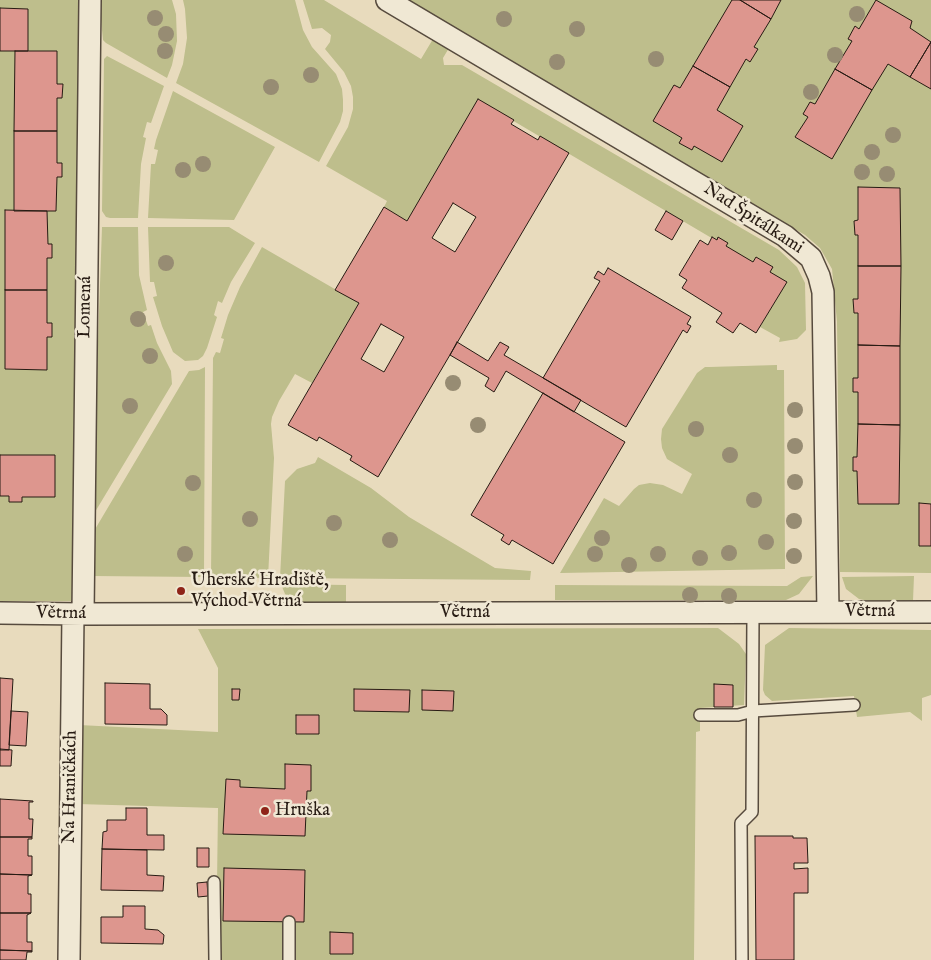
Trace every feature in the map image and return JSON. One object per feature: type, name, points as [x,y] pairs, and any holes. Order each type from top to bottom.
[{"type":"street","name":"Lomená","points":[[78,614],[90,0]]},
{"type":"street","name":"Nad Špitálkami","points":[[387,0],[785,236],[811,258],[819,276],[822,292],[828,612]]},
{"type":"street","name":"Větrná","points":[[0,612],[78,614],[931,612]]},
{"type":"street","name":"Na Hraničkách","points":[[69,960],[78,614]]},
{"type":"lane","points":[[742,960],[741,823],[752,812],[753,612]]},
{"type":"lane","points":[[700,715],[738,715],[752,711],[854,705]]},
{"type":"lane","points":[[214,882],[215,960]]},
{"type":"lane","points":[[289,922],[290,960]]},
{"type":"green space","points":[[0,0],[89,0],[74,599],[71,601],[0,601]]},
{"type":"green space","points":[[99,0],[172,0],[176,14],[177,41],[167,78],[103,40]]},
{"type":"green space","points":[[183,0],[295,0],[303,30],[312,47],[336,74],[342,89],[343,111],[340,122],[319,162],[176,83],[183,64],[187,38]]},
{"type":"green space","points":[[303,0],[324,0],[421,59],[433,39],[449,48],[443,58],[444,65],[462,65],[779,250],[797,267],[805,283],[806,330],[797,339],[779,342],[780,338],[760,327],[786,282],[478,100],[407,221],[384,207],[387,201],[326,166],[348,127],[353,109],[353,97],[351,86],[344,72],[325,49],[330,42],[331,35],[322,28],[312,29]]},
{"type":"green space","points":[[405,0],[931,0],[931,573],[840,572],[837,322],[832,269],[820,248],[805,235]]},
{"type":"green space","points":[[107,56],[164,86],[151,123],[147,122],[143,137],[146,138],[141,164],[138,218],[110,218],[106,217],[102,211],[104,59]]},
{"type":"green space","points":[[173,91],[275,147],[234,220],[148,218],[151,164],[155,164],[158,150],[154,149],[156,140]]},
{"type":"green space","points":[[102,227],[138,227],[139,275],[147,310],[143,312],[148,326],[151,325],[157,343],[171,371],[172,384],[92,515]]},
{"type":"green space","points":[[148,227],[229,227],[255,243],[231,282],[222,303],[218,301],[214,315],[217,317],[207,348],[203,356],[198,360],[185,361],[173,352],[162,326],[153,297],[157,296],[154,282],[150,282]]},
{"type":"green space","points":[[262,247],[359,303],[312,383],[295,374],[272,417],[274,458],[268,578],[211,577],[213,358],[216,352],[220,353],[224,339],[221,338],[228,315],[240,287]]},
{"type":"green space","points":[[777,365],[777,370],[784,370],[785,569],[560,573],[604,498],[619,506],[639,485],[650,483],[663,485],[682,494],[692,474],[667,459],[662,448],[662,429],[697,373],[705,367]]},
{"type":"green space","points":[[205,367],[204,577],[91,576],[91,536],[189,371]]},
{"type":"green space","points":[[318,457],[371,488],[409,517],[495,568],[531,571],[530,580],[280,578],[285,481],[297,469],[315,463]]},
{"type":"green space","points":[[813,576],[799,594],[786,600],[555,600],[555,585],[787,586],[801,577]]},
{"type":"green space","points":[[914,576],[913,601],[869,601],[859,599],[846,589],[842,577]]},
{"type":"green space","points":[[281,584],[346,585],[346,602],[297,602],[285,594]]},
{"type":"green space","points":[[718,628],[739,644],[746,654],[744,705],[700,708],[700,731],[696,732],[694,960],[216,960],[218,808],[77,804],[79,725],[218,732],[218,668],[198,629]]},
{"type":"green space","points":[[789,628],[931,630],[931,695],[922,698],[922,721],[910,712],[857,717],[854,696],[772,701],[765,695],[763,690],[765,645]]},
{"type":"building","points":[[732,0],[740,0],[771,19],[754,47],[758,49],[750,62],[746,59],[730,87],[693,66]]},
{"type":"building","points":[[740,0],[781,0],[771,19]]},
{"type":"building","points":[[876,0],[912,21],[910,28],[931,42],[910,77],[888,64],[872,90],[835,69],[852,41],[848,39],[855,26],[859,29]]},
{"type":"building","points":[[0,8],[28,9],[28,51],[0,51]]},
{"type":"building","points":[[931,42],[931,89],[910,77]]},
{"type":"building","points":[[15,51],[57,51],[57,84],[63,84],[62,98],[57,98],[57,131],[14,131]]},
{"type":"building","points":[[693,66],[730,87],[717,110],[743,126],[722,162],[694,146],[692,150],[679,143],[682,138],[653,121],[674,85],[680,88]]},
{"type":"building","points":[[835,69],[872,90],[832,159],[795,137],[808,117],[803,114],[810,102],[815,104]]},
{"type":"building","points":[[478,99],[514,120],[511,124],[538,140],[540,136],[569,153],[378,477],[350,460],[352,456],[319,437],[317,441],[288,425],[359,303],[335,290],[384,207],[407,221]],"holes":[[[453,203],[476,217],[455,252],[432,238]],[[381,324],[404,337],[384,372],[361,359]]]},
{"type":"building","points":[[14,131],[57,131],[57,163],[62,163],[62,177],[57,177],[56,211],[14,211]]},
{"type":"building","points":[[858,187],[900,188],[901,266],[858,266],[858,235],[855,235],[854,221],[858,220]]},
{"type":"building","points":[[5,210],[47,211],[48,244],[52,244],[52,258],[47,258],[47,290],[5,290]]},
{"type":"building","points":[[666,211],[683,221],[672,240],[655,230]]},
{"type":"building","points":[[712,237],[717,240],[718,237],[728,243],[726,246],[753,262],[756,257],[773,267],[770,272],[787,282],[756,333],[740,323],[733,333],[716,322],[722,313],[682,288],[687,280],[679,275],[700,240],[708,245]]},
{"type":"building","points":[[858,266],[901,266],[900,346],[858,345],[858,313],[854,313],[853,299],[858,299]]},
{"type":"building","points":[[608,268],[691,317],[687,324],[691,326],[687,333],[683,330],[626,427],[543,378],[600,281],[594,278],[598,271],[604,275]]},
{"type":"building","points":[[5,290],[47,290],[47,323],[52,323],[52,337],[47,337],[47,370],[5,369]]},
{"type":"building","points":[[457,342],[488,361],[500,342],[509,347],[504,355],[581,400],[574,412],[506,371],[494,392],[485,386],[489,378],[450,355]]},
{"type":"building","points":[[858,345],[900,346],[900,425],[858,424],[858,392],[853,392],[853,378],[858,378]]},
{"type":"building","points":[[543,393],[625,442],[553,564],[512,540],[509,545],[501,540],[504,535],[471,515]]},
{"type":"building","points":[[858,424],[900,425],[899,504],[858,504],[857,471],[853,471],[853,457],[857,457]]},
{"type":"building","points":[[0,455],[55,455],[55,497],[22,497],[22,502],[9,502],[9,496],[0,496]]},
{"type":"building","points":[[919,503],[931,504],[931,546],[919,546]]},
{"type":"building","points":[[0,678],[13,679],[9,750],[0,750]]},
{"type":"building","points":[[105,683],[150,684],[150,709],[161,709],[167,715],[167,725],[105,724]]},
{"type":"building","points":[[714,684],[733,685],[733,707],[714,707]]},
{"type":"building","points":[[232,689],[240,689],[239,700],[232,700]]},
{"type":"building","points":[[354,689],[410,690],[409,712],[354,711]]},
{"type":"building","points":[[422,690],[454,691],[453,711],[422,710]]},
{"type":"building","points":[[11,711],[28,712],[26,746],[9,745]]},
{"type":"building","points":[[296,715],[319,715],[319,734],[296,734]]},
{"type":"building","points":[[0,749],[12,750],[11,766],[0,766]]},
{"type":"building","points":[[285,764],[311,765],[311,791],[307,791],[305,836],[223,834],[226,779],[240,780],[240,787],[285,789]]},
{"type":"building","points":[[0,799],[33,801],[29,802],[29,819],[33,819],[32,837],[0,837]]},
{"type":"building","points":[[126,808],[147,808],[147,835],[164,835],[164,850],[102,849],[103,832],[107,831],[107,820],[126,820]]},
{"type":"building","points":[[755,836],[807,838],[808,863],[794,863],[794,869],[808,868],[808,893],[794,893],[794,960],[756,960]]},
{"type":"building","points":[[0,837],[32,837],[32,839],[28,839],[28,856],[32,856],[32,875],[0,874]]},
{"type":"building","points":[[197,848],[209,848],[209,867],[197,867]]},
{"type":"building","points":[[102,849],[147,850],[147,875],[164,876],[163,891],[101,890]]},
{"type":"building","points":[[224,868],[305,870],[304,922],[223,921]]},
{"type":"building","points":[[0,874],[32,875],[28,876],[28,894],[31,894],[31,913],[0,913]]},
{"type":"building","points":[[207,882],[208,896],[198,897],[197,883]]},
{"type":"building","points":[[123,906],[145,906],[145,929],[158,930],[164,935],[163,944],[101,943],[101,917],[123,917]]},
{"type":"building","points":[[0,913],[31,913],[27,915],[27,942],[32,942],[32,951],[0,950]]},
{"type":"building","points":[[330,932],[353,933],[353,954],[330,954]]},
{"type":"building","points":[[0,950],[32,952],[27,952],[26,960],[0,960]]},
{"type":"place","name":"Uherské Hradiště, Východ Větrná","points":[[181,591]]},
{"type":"place","name":"Hruška","points":[[265,811]]}]
